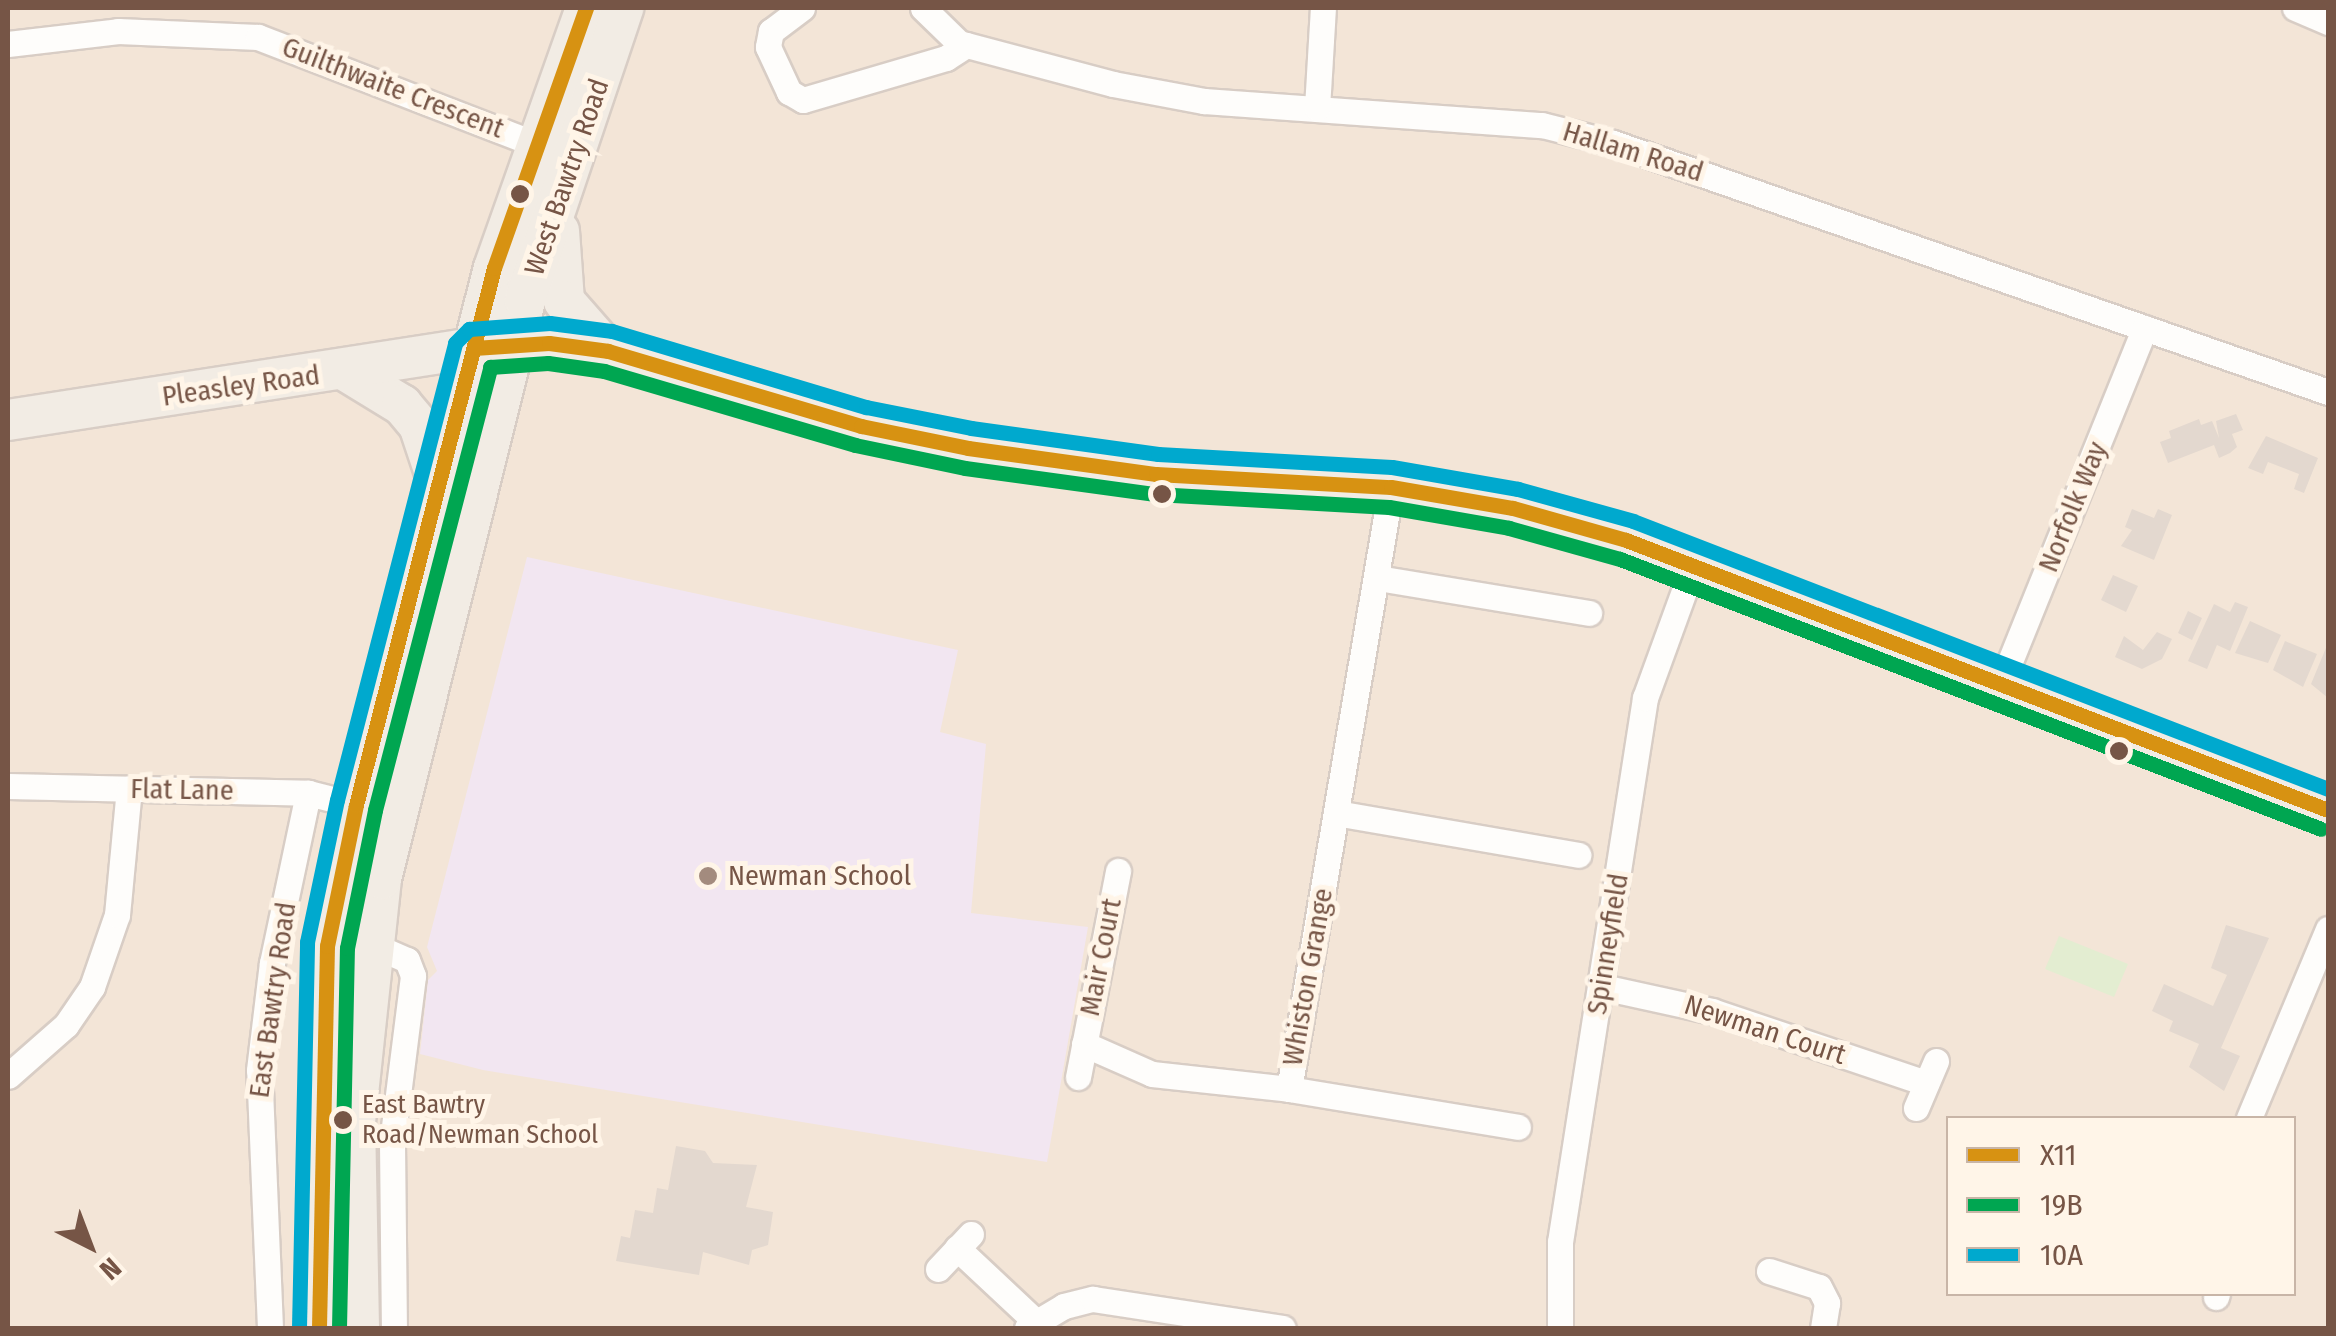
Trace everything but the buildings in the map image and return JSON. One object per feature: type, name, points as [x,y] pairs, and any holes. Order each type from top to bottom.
[{"type":"main road","name":"West Bawtry Road","points":[[493,347],[538,145],[586,8]]},
{"type":"main road","name":"West Bawtry Road","points":[[493,347],[560,202],[624,8]]},
{"type":"main road","points":[[560,202],[558,263],[564,301],[608,351]]},
{"type":"main road","name":"Pleasley Road","points":[[8,420],[493,347],[549,343],[608,351],[861,426],[968,448],[1156,474],[1391,488],[1558,519],[1693,566],[2328,810]]},
{"type":"main road","points":[[359,1328],[356,1122],[370,944],[493,347]]},
{"type":"main road","name":"East Bawtry Road","points":[[320,1328],[321,1029],[327,946],[356,805],[438,482],[493,347]]},
{"type":"main road","points":[[346,371],[402,405],[419,425],[438,482]]},
{"type":"street","points":[[802,8],[771,31],[768,47],[790,92],[804,100],[928,64],[966,46]]},
{"type":"street","name":"Hallam Road","points":[[924,8],[966,46],[1204,101],[1542,125],[1595,139],[2328,392]]},
{"type":"street","points":[[1318,108],[1323,8]]},
{"type":"street","points":[[2296,8],[2328,22]]},
{"type":"street","name":"Guilthwaite Crescent","points":[[8,44],[118,30],[258,37],[538,145]]},
{"type":"street","name":"Norfolk Way","points":[[2000,686],[2145,328]]},
{"type":"street","name":"Whiston Grange","points":[[1391,488],[1289,1089],[1518,1128]]},
{"type":"street","name":"Spinneyfield","points":[[1560,1328],[1560,1242],[1646,698],[1693,566]]},
{"type":"street","points":[[1378,578],[1590,613]]},
{"type":"street","name":"Flat Lane","points":[[8,786],[308,793],[356,805]]},
{"type":"street","points":[[10,1068],[66,1026],[92,987],[117,915],[130,789]]},
{"type":"street","name":"East Bawtry Road","points":[[270,1328],[260,1070],[272,963],[308,793]]},
{"type":"street","points":[[1336,813],[1578,854]]},
{"type":"street","name":"Mair Court","points":[[1078,1077],[1118,870]]},
{"type":"street","points":[[2250,1116],[2326,941]]},
{"type":"street","points":[[370,944],[406,960],[413,976],[392,1143],[394,1328]]},
{"type":"street","name":"Newman Court","points":[[1602,987],[1712,1011],[1926,1084]]},
{"type":"street","name":"Mair Court","points":[[1084,1044],[1152,1074],[1289,1089]]},
{"type":"street","points":[[938,1269],[964,1241],[1031,1325],[1064,1306],[1120,1299],[1283,1328]]},
{"type":"street","points":[[1769,1270],[1819,1287],[1827,1303],[1823,1328]]},
{"type":"shaded area","points":[[8,8],[586,8],[638,26],[646,8],[2328,8],[2328,1328],[8,1328]]},
{"type":"shaded area","name":"Newman School","points":[[527,557],[958,650],[940,732],[986,744],[971,913],[1088,927],[1047,1162],[483,1070],[420,1054],[428,980],[437,971],[427,947]]},
{"type":"green space","points":[[2059,936],[2128,964],[2114,997],[2045,969]]},
{"type":"transit line","name":"X11","points":[[319,1328],[327,946],[356,805],[494,268],[586,8]]},
{"type":"transit line","name":"10A","points":[[299,1328],[307,942],[337,800],[455,343],[469,329],[550,323],[612,331],[866,407],[971,428],[1158,454],[1392,467],[1518,489],[1633,521],[2328,789]]},
{"type":"transit line","name":"X11","points":[[474,348],[549,343],[608,351],[861,426],[968,448],[1156,474],[1391,487],[1513,508],[1626,540],[2328,810]]},
{"type":"transit line","name":"19B","points":[[339,1328],[347,948],[375,810],[490,367],[548,363],[604,371],[855,445],[965,468],[1155,494],[1389,507],[1509,528],[1620,559],[2321,829]]},
{"type":"place","name":"Newman School","points":[[708,876]]},
{"type":"place","name":"East Bawtry Road/Newman School","points":[[343,1120]]}]
